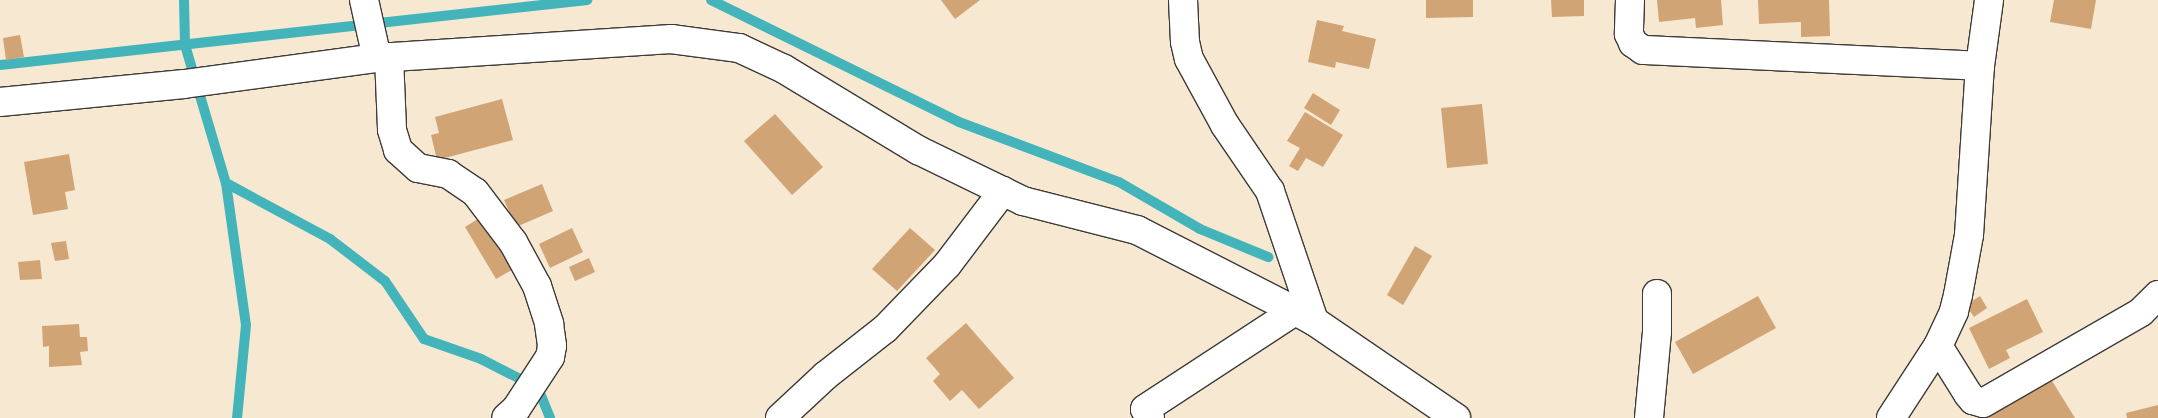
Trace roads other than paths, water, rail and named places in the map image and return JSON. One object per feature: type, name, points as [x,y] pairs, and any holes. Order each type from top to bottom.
[{"type":"street","points":[[364,0],[383,58],[392,130],[398,150],[418,168],[448,174],[475,192],[513,242],[537,286],[548,324],[552,346],[550,357],[516,409],[506,418]]},
{"type":"street","points":[[1630,0],[1629,34],[1632,43],[1643,50],[1980,66]]},
{"type":"street","points":[[1891,418],[1938,346],[1954,311],[1969,235],[1980,66],[1989,0]]},
{"type":"street","points":[[1186,3],[1185,42],[1189,59],[1226,125],[1270,191],[1304,316]]},
{"type":"street","points":[[0,102],[184,84],[383,58],[672,39],[739,48],[784,69],[918,150],[1023,201],[1138,230],[1304,316],[1456,418]]},
{"type":"street","points":[[780,418],[825,376],[885,329],[947,265],[1002,191]]},
{"type":"street","points":[[1649,418],[1657,332],[1658,294]]},
{"type":"street","points":[[1938,346],[1968,394],[1973,400],[1983,403],[2141,312],[2158,295]]},
{"type":"street","points":[[1143,415],[1304,316]]},
{"type":"waterway","points":[[184,0],[185,45],[226,183],[246,325],[237,418]]},
{"type":"waterway","points":[[0,65],[587,0]]},
{"type":"waterway","points":[[711,0],[959,122],[1119,182],[1200,229],[1268,257]]},
{"type":"waterway","points":[[226,183],[330,239],[385,281],[424,339],[481,359],[538,388],[550,418]]}]
